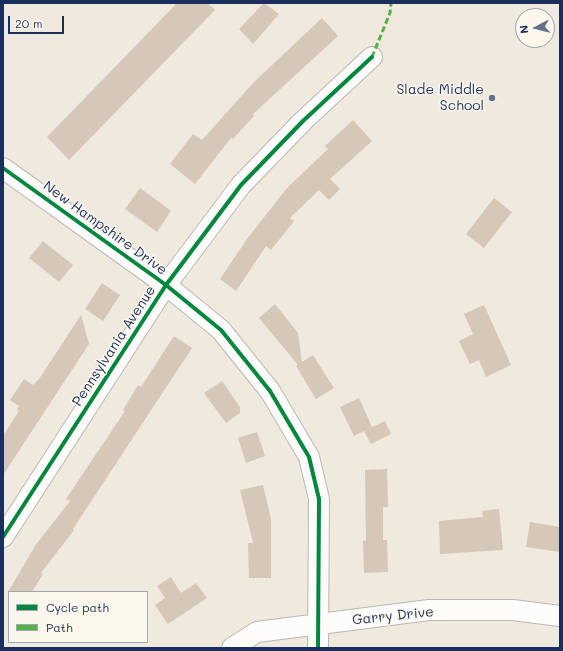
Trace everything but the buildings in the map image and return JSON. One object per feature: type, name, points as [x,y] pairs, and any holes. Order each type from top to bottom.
[{"type":"street","name":"Pennsylvania Avenue","points":[[3,537],[166,285],[241,185],[303,121],[372,57]]},
{"type":"street","name":"New Hampshire Drive","points":[[3,168],[166,285],[221,330],[270,391],[309,456],[319,499],[318,648]]},
{"type":"street","name":"Garry Drive","points":[[232,648],[257,632],[429,610],[513,610],[560,616]]},
{"type":"marked path","points":[[372,57],[390,13],[391,3]]},
{"type":"cycle path","points":[[3,537],[166,285],[241,185],[303,121],[372,57]]},
{"type":"cycle path","points":[[3,168],[166,285],[221,330],[270,391],[309,457],[319,499],[318,648]]},
{"type":"place","name":"Slade Middle School","points":[[492,98]]}]
